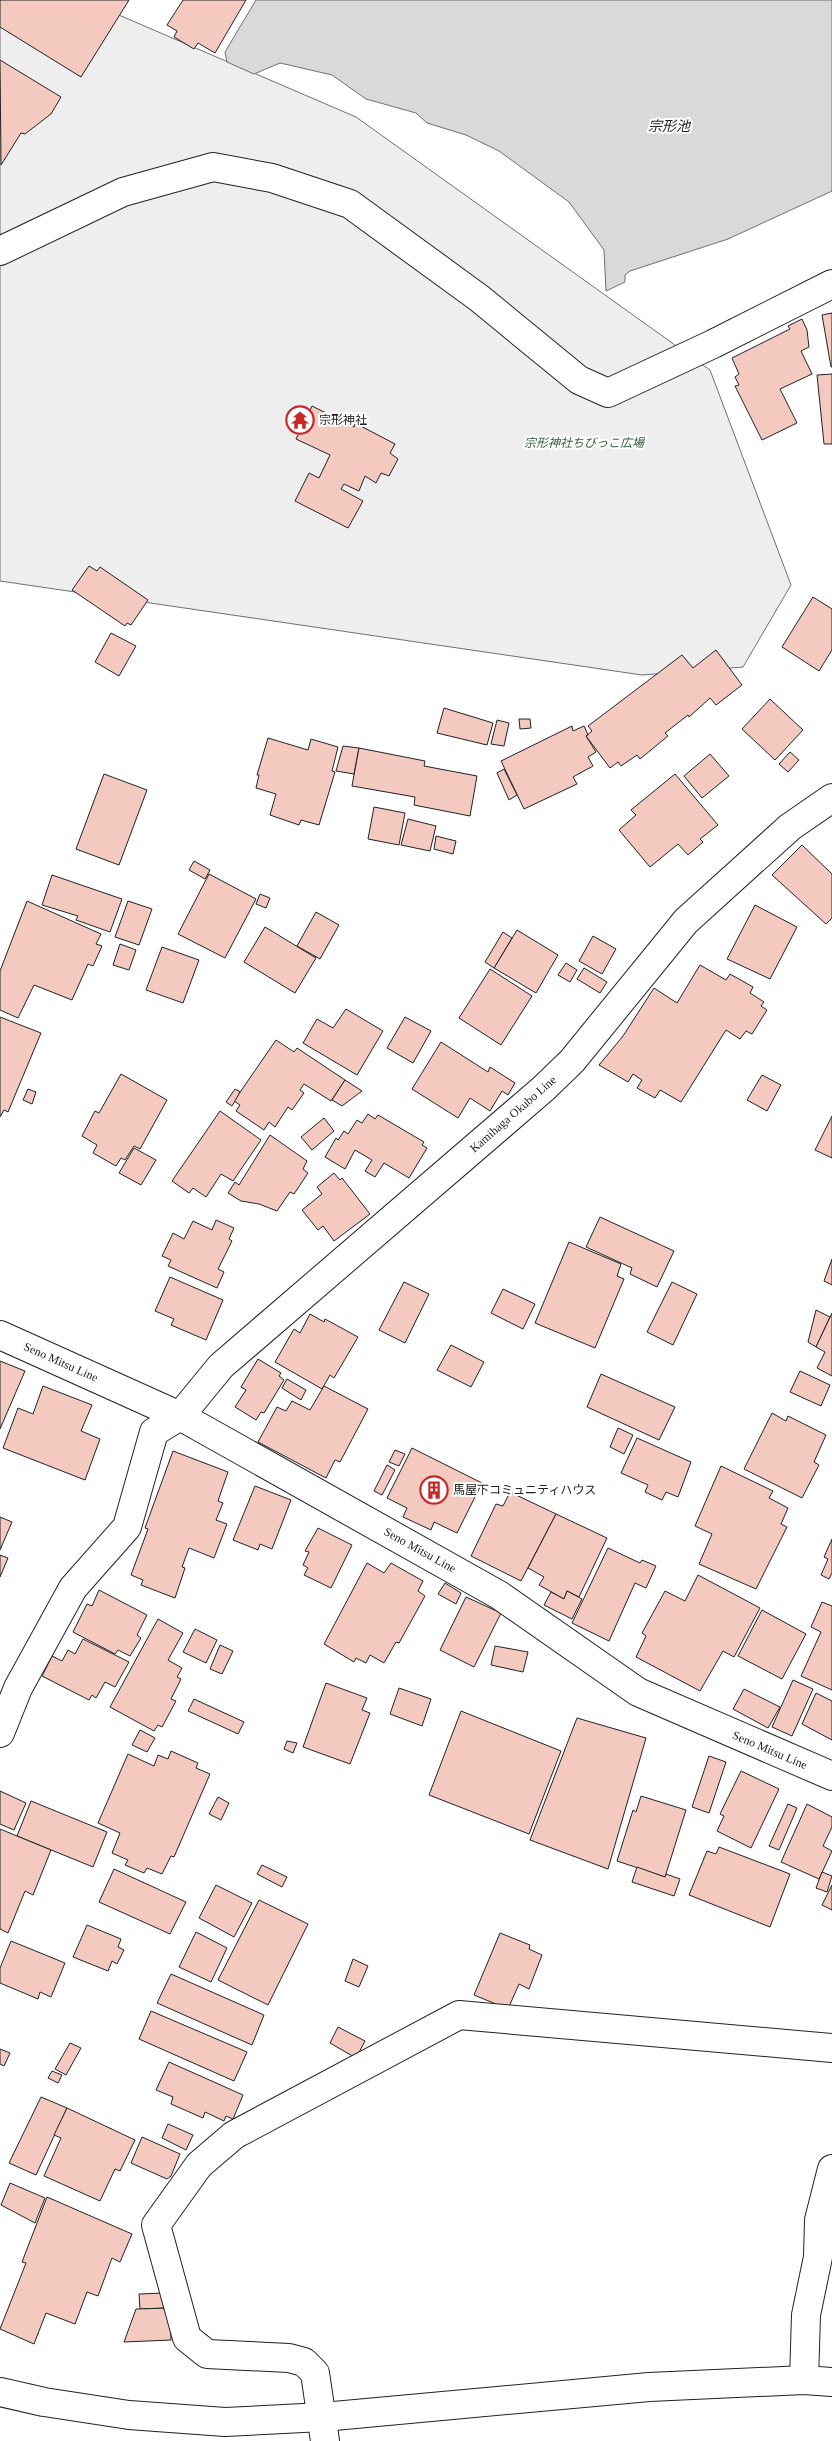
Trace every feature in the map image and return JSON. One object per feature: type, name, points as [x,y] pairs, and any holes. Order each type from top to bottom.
[{"type":"street","points":[[0,251],[123,192],[213,167],[272,178],[350,204],[479,298],[579,380],[608,393],[713,344],[832,284]]},
{"type":"street","name":"Kamihaga Okubo Line","points":[[0,1733],[18,1688],[73,1588],[127,1527],[154,1432],[180,1416],[221,1366],[554,1078],[572,1061],[686,921],[790,827],[832,798]]},
{"type":"street","name":"Seno Mitsu Line","points":[[0,1335],[180,1416],[499,1595],[638,1692],[832,1776]]},
{"type":"street","points":[[324,2429],[315,2373],[304,2362],[289,2358],[207,2354],[187,2338],[156,2225],[199,2165],[234,2135],[459,2015],[832,2048]]},
{"type":"street","points":[[804,2380],[806,2315],[825,2260],[819,2220],[832,2168]]},
{"type":"street","points":[[0,2392],[44,2402],[139,2416],[324,2429],[649,2387],[804,2380],[832,2382]]},
{"type":"green space","name":"宗形神社ちびっこ広場","points":[[0,0],[84,0],[356,117],[710,370],[791,585],[743,667],[642,675],[0,581]]},
{"type":"water","name":"宗形池","points":[[256,0],[832,0],[832,191],[728,239],[630,271],[625,275],[625,282],[606,291],[604,250],[569,202],[499,151],[466,135],[427,123],[416,113],[366,99],[332,75],[280,63],[254,74],[227,62],[225,52]]},
{"type":"building","points":[[0,0],[129,0],[81,77],[0,27]]},
{"type":"building","points":[[183,0],[246,0],[215,53],[198,43],[194,49],[174,37],[177,31],[167,25]]},
{"type":"building","points":[[0,60],[61,97],[51,114],[25,134],[21,133],[1,165]]},
{"type":"building","points":[[832,313],[832,367],[831,367],[822,315]]},
{"type":"building","points":[[802,319],[807,330],[809,347],[801,351],[812,374],[780,389],[797,423],[762,440],[735,386],[739,385],[735,377],[739,374],[732,358],[790,329],[788,326]]},
{"type":"building","points":[[832,374],[832,444],[824,444],[817,375]]},
{"type":"building","points":[[312,406],[354,427],[355,423],[395,444],[390,453],[398,459],[389,476],[381,473],[376,483],[365,476],[359,491],[344,484],[341,489],[363,501],[348,528],[295,501],[309,473],[319,478],[330,455],[296,439]]},
{"type":"building","points":[[89,566],[97,571],[100,567],[148,600],[131,625],[127,623],[125,626],[72,590]]},
{"type":"building","points":[[813,597],[832,609],[832,650],[819,671],[782,647]]},
{"type":"building","points":[[111,633],[136,646],[119,676],[95,662]]},
{"type":"building","points":[[716,650],[742,685],[716,705],[710,698],[689,717],[688,715],[665,733],[668,736],[640,759],[637,755],[621,766],[618,762],[610,768],[586,736],[592,731],[588,726],[682,655],[693,668]]},
{"type":"building","points":[[770,699],[803,730],[775,760],[742,729]]},
{"type":"building","points":[[444,708],[493,723],[487,745],[437,733]]},
{"type":"building","points":[[519,719],[530,719],[531,728],[520,729]]},
{"type":"building","points":[[497,720],[509,723],[504,746],[491,744]]},
{"type":"building","points":[[572,726],[573,731],[584,726],[588,735],[586,736],[596,752],[588,757],[593,766],[573,777],[577,784],[524,809],[501,761]]},
{"type":"building","points":[[268,738],[308,750],[311,739],[338,747],[332,771],[335,772],[319,825],[301,820],[299,825],[270,815],[276,794],[256,788],[259,775],[257,775]]},
{"type":"building","points":[[343,746],[359,748],[354,774],[336,771]]},
{"type":"building","points":[[359,748],[425,761],[424,766],[477,776],[470,816],[414,805],[415,797],[352,786]]},
{"type":"building","points":[[790,752],[799,760],[788,772],[779,764]]},
{"type":"building","points":[[710,754],[729,776],[702,798],[684,776]]},
{"type":"building","points":[[504,769],[517,795],[509,800],[497,773]]},
{"type":"building","points":[[104,774],[147,790],[119,865],[76,849]]},
{"type":"building","points":[[675,774],[718,825],[700,839],[703,842],[688,855],[678,844],[650,867],[619,830],[636,815],[631,810]]},
{"type":"building","points":[[374,807],[405,813],[399,845],[368,839]]},
{"type":"building","points":[[408,819],[436,826],[430,851],[401,845]]},
{"type":"building","points":[[436,836],[456,841],[453,854],[434,849]]},
{"type":"building","points":[[802,845],[832,874],[832,918],[826,924],[772,875]]},
{"type":"building","points":[[194,861],[210,870],[205,879],[189,870]]},
{"type":"building","points":[[209,874],[256,899],[225,958],[178,934]]},
{"type":"building","points":[[52,875],[122,899],[110,932],[76,920],[78,916],[42,905]]},
{"type":"building","points":[[260,894],[270,898],[266,908],[256,904]]},
{"type":"building","points":[[27,901],[101,934],[96,944],[102,946],[93,966],[88,964],[72,1000],[34,985],[18,1018],[0,1010],[0,971]]},
{"type":"building","points":[[128,901],[152,909],[139,945],[115,937]]},
{"type":"building","points":[[755,905],[797,927],[770,979],[727,959]]},
{"type":"building","points":[[316,912],[339,925],[320,959],[297,946]]},
{"type":"building","points":[[265,927],[316,958],[295,993],[244,962]]},
{"type":"building","points":[[517,930],[558,955],[536,993],[494,968]]},
{"type":"building","points":[[503,932],[512,938],[494,968],[485,962]]},
{"type":"building","points":[[593,936],[616,949],[602,974],[579,961]]},
{"type":"building","points":[[120,944],[136,950],[129,970],[113,965]]},
{"type":"building","points":[[162,947],[199,960],[183,1003],[146,990]]},
{"type":"building","points":[[566,963],[577,970],[570,982],[558,975]]},
{"type":"building","points":[[700,965],[726,980],[730,974],[753,987],[750,993],[764,1002],[761,1006],[767,1010],[752,1034],[746,1031],[740,1039],[726,1030],[681,1102],[660,1090],[655,1098],[637,1088],[642,1080],[633,1074],[628,1082],[599,1065],[623,1036],[654,988],[677,1003]]},
{"type":"building","points":[[584,968],[607,982],[600,993],[577,979]]},
{"type":"building","points":[[490,969],[532,996],[501,1045],[459,1018]]},
{"type":"building","points":[[346,1009],[383,1031],[357,1075],[303,1043],[317,1019],[333,1028]]},
{"type":"building","points":[[0,1017],[41,1033],[8,1112],[4,1110],[0,1117]]},
{"type":"building","points":[[405,1017],[431,1031],[413,1063],[387,1048]]},
{"type":"building","points":[[276,1040],[294,1052],[297,1048],[345,1080],[331,1101],[304,1084],[300,1090],[304,1093],[292,1110],[288,1107],[275,1127],[269,1122],[264,1130],[236,1111],[240,1105],[234,1101]]},
{"type":"building","points":[[441,1042],[488,1072],[490,1067],[515,1083],[508,1095],[502,1091],[490,1111],[470,1098],[458,1118],[412,1089]]},
{"type":"building","points":[[121,1074],[167,1100],[140,1149],[134,1146],[125,1160],[121,1158],[116,1166],[93,1153],[97,1145],[82,1136],[95,1111],[99,1113]]},
{"type":"building","points":[[762,1075],[781,1085],[767,1111],[747,1100]]},
{"type":"building","points":[[345,1080],[362,1091],[342,1106],[332,1100]]},
{"type":"building","points":[[28,1089],[36,1092],[32,1104],[23,1100]]},
{"type":"building","points":[[235,1089],[240,1092],[232,1106],[226,1102]]},
{"type":"building","points":[[220,1111],[261,1140],[233,1181],[221,1174],[206,1197],[193,1188],[189,1193],[172,1181]]},
{"type":"building","points":[[368,1114],[375,1119],[378,1115],[424,1142],[422,1145],[427,1148],[409,1178],[384,1163],[375,1177],[365,1171],[372,1160],[355,1150],[345,1169],[325,1157],[336,1138],[338,1140],[344,1131],[348,1134],[357,1120],[362,1123]]},
{"type":"building","points":[[832,1116],[832,1158],[815,1150]]},
{"type":"building","points":[[324,1118],[334,1131],[312,1150],[301,1137]]},
{"type":"building","points":[[270,1135],[307,1161],[303,1169],[308,1173],[294,1194],[290,1192],[277,1211],[259,1204],[241,1201],[228,1193],[235,1182],[239,1185]]},
{"type":"building","points":[[134,1148],[156,1160],[141,1185],[119,1173]]},
{"type":"building","points":[[334,1173],[340,1180],[342,1178],[370,1214],[334,1241],[323,1226],[318,1230],[302,1210],[322,1194],[317,1187]]},
{"type":"building","points":[[600,1217],[674,1251],[657,1287],[630,1274],[632,1268],[586,1247]]},
{"type":"building","points":[[216,1220],[234,1228],[229,1239],[232,1241],[218,1269],[224,1272],[217,1288],[168,1266],[171,1260],[162,1256],[173,1233],[184,1239],[193,1221],[212,1230]]},
{"type":"building","points":[[569,1242],[621,1264],[617,1276],[624,1279],[595,1348],[535,1323]]},
{"type":"building","points":[[832,1259],[832,1285],[824,1281]]},
{"type":"building","points":[[170,1277],[223,1300],[206,1340],[171,1325],[174,1319],[155,1311]]},
{"type":"building","points":[[404,1282],[429,1294],[405,1343],[379,1330]]},
{"type":"building","points":[[672,1282],[697,1294],[673,1345],[647,1332]]},
{"type":"building","points":[[503,1289],[535,1304],[523,1329],[491,1313]]},
{"type":"building","points":[[816,1310],[830,1317],[816,1347],[808,1342]]},
{"type":"building","points":[[832,1313],[832,1376],[817,1368],[825,1352],[816,1347]]},
{"type":"building","points":[[310,1314],[324,1322],[325,1319],[358,1337],[334,1378],[330,1375],[322,1389],[275,1362],[294,1329],[300,1333]]},
{"type":"building","points":[[451,1345],[484,1362],[471,1387],[437,1370]]},
{"type":"building","points":[[258,1359],[281,1373],[279,1376],[284,1380],[264,1413],[261,1412],[256,1420],[235,1407],[246,1390],[241,1387]]},
{"type":"building","points":[[0,1361],[25,1371],[0,1429]]},
{"type":"building","points":[[800,1371],[830,1385],[821,1406],[790,1392]]},
{"type":"building","points":[[601,1374],[675,1407],[659,1440],[587,1407]]},
{"type":"building","points":[[287,1379],[306,1390],[301,1400],[282,1388]]},
{"type":"building","points":[[43,1386],[92,1405],[81,1431],[100,1439],[85,1480],[3,1448],[18,1408],[33,1414]]},
{"type":"building","points":[[324,1386],[368,1409],[340,1462],[335,1460],[326,1478],[258,1442],[277,1407],[286,1411],[292,1401],[310,1410]]},
{"type":"building","points":[[772,1413],[786,1421],[788,1416],[826,1435],[814,1462],[819,1465],[802,1498],[744,1469]]},
{"type":"building","points":[[618,1428],[633,1435],[624,1454],[610,1447]]},
{"type":"building","points":[[637,1438],[691,1462],[678,1497],[666,1492],[662,1500],[645,1492],[648,1485],[621,1473]]},
{"type":"building","name":"馬屋下コミュニティハウス","points":[[412,1448],[482,1483],[457,1533],[434,1522],[431,1530],[403,1517],[407,1508],[387,1498]]},
{"type":"building","points":[[395,1450],[405,1454],[399,1466],[389,1462]]},
{"type":"building","points":[[173,1451],[228,1472],[218,1501],[223,1503],[216,1520],[227,1524],[214,1558],[189,1548],[182,1567],[185,1568],[175,1598],[141,1585],[143,1580],[131,1575],[148,1529],[145,1528]]},
{"type":"building","points":[[387,1465],[395,1470],[382,1495],[374,1491]]},
{"type":"building","points":[[721,1466],[773,1491],[769,1498],[788,1508],[781,1524],[787,1527],[756,1589],[699,1564],[712,1534],[695,1526]]},
{"type":"building","points":[[255,1486],[291,1500],[272,1549],[260,1544],[258,1550],[233,1540]]},
{"type":"building","points":[[510,1492],[556,1514],[521,1581],[471,1556],[496,1504],[503,1506]]},
{"type":"building","points":[[556,1514],[607,1538],[579,1597],[567,1591],[564,1599],[539,1585],[544,1577],[528,1568]]},
{"type":"building","points":[[0,1517],[12,1522],[0,1550]]},
{"type":"building","points":[[318,1528],[352,1545],[331,1588],[304,1575],[308,1568],[303,1565],[309,1552],[305,1551]]},
{"type":"building","points":[[832,1539],[832,1573],[829,1579],[821,1575],[828,1559],[824,1557]]},
{"type":"building","points":[[608,1548],[640,1563],[642,1560],[656,1566],[646,1588],[635,1583],[609,1641],[572,1623]]},
{"type":"building","points":[[0,1555],[8,1558],[0,1577]]},
{"type":"building","points":[[367,1563],[384,1573],[391,1563],[423,1581],[418,1591],[425,1596],[399,1643],[396,1642],[384,1663],[370,1655],[366,1663],[356,1658],[354,1662],[324,1644]]},
{"type":"building","points":[[698,1575],[760,1608],[734,1657],[723,1651],[700,1691],[636,1657],[646,1636],[642,1633],[665,1591],[685,1601]]},
{"type":"building","points":[[445,1583],[461,1593],[456,1604],[438,1594]]},
{"type":"building","points":[[99,1590],[147,1615],[137,1635],[141,1638],[130,1656],[118,1650],[115,1654],[73,1632],[87,1604],[92,1606]]},
{"type":"building","points":[[567,1591],[582,1599],[572,1619],[544,1605],[551,1592],[564,1599]]},
{"type":"building","points":[[466,1597],[501,1613],[474,1667],[440,1650]]},
{"type":"building","points":[[822,1602],[832,1606],[832,1690],[801,1676],[821,1632],[811,1627]]},
{"type":"building","points":[[762,1610],[806,1634],[782,1679],[738,1656]]},
{"type":"building","points":[[158,1619],[183,1633],[168,1660],[182,1668],[177,1677],[181,1679],[171,1699],[176,1701],[162,1727],[158,1725],[154,1731],[110,1707]]},
{"type":"building","points":[[195,1629],[217,1640],[206,1663],[183,1652]]},
{"type":"building","points":[[83,1639],[129,1662],[115,1687],[105,1682],[96,1698],[92,1695],[89,1700],[42,1676],[52,1656],[62,1661],[68,1650],[75,1654]]},
{"type":"building","points":[[220,1645],[233,1651],[222,1674],[210,1669]]},
{"type":"building","points":[[495,1646],[528,1652],[523,1672],[491,1665]]},
{"type":"building","points":[[793,1680],[813,1689],[792,1736],[772,1727]]},
{"type":"building","points":[[326,1683],[367,1698],[362,1710],[370,1713],[350,1764],[303,1747]]},
{"type":"building","points":[[399,1688],[431,1699],[422,1726],[390,1714]]},
{"type":"building","points":[[744,1689],[780,1707],[768,1728],[733,1709]]},
{"type":"building","points":[[816,1693],[832,1701],[832,1740],[802,1724]]},
{"type":"building","points":[[194,1699],[244,1722],[238,1734],[188,1711]]},
{"type":"building","points":[[461,1711],[561,1751],[529,1834],[429,1795]]},
{"type":"building","points":[[577,1718],[646,1738],[608,1869],[530,1840]]},
{"type":"building","points":[[140,1730],[155,1738],[147,1752],[132,1745]]},
{"type":"building","points":[[287,1741],[297,1743],[293,1753],[284,1749]]},
{"type":"building","points":[[171,1751],[198,1763],[196,1768],[210,1774],[174,1857],[171,1856],[162,1874],[147,1868],[144,1873],[125,1865],[128,1860],[112,1853],[120,1833],[98,1823],[128,1754],[154,1766],[158,1755],[168,1759]]},
{"type":"building","points":[[709,1756],[726,1762],[709,1813],[692,1807]]},
{"type":"building","points":[[741,1771],[779,1789],[751,1848],[717,1831],[724,1816],[720,1814]]},
{"type":"building","points":[[0,1791],[26,1803],[14,1830],[0,1824]]},
{"type":"building","points":[[641,1796],[686,1810],[665,1877],[617,1861],[633,1810],[636,1812]]},
{"type":"building","points":[[218,1797],[229,1803],[221,1820],[209,1814]]},
{"type":"building","points":[[31,1801],[107,1832],[93,1867],[17,1836]]},
{"type":"building","points":[[788,1804],[797,1808],[779,1850],[769,1846]]},
{"type":"building","points":[[807,1804],[832,1817],[832,1827],[823,1846],[832,1851],[819,1879],[781,1862]]},
{"type":"building","points":[[0,1829],[51,1850],[33,1895],[25,1891],[8,1933],[0,1929]]},
{"type":"building","points":[[719,1847],[790,1874],[770,1927],[689,1895],[707,1851],[716,1854]]},
{"type":"building","points":[[262,1865],[287,1877],[282,1887],[257,1874]]},
{"type":"building","points":[[637,1867],[665,1877],[666,1874],[680,1879],[674,1896],[632,1882]]},
{"type":"building","points":[[114,1869],[186,1902],[170,1934],[99,1902]]},
{"type":"building","points":[[822,1872],[832,1876],[827,1892],[816,1888]]},
{"type":"building","points":[[216,1885],[252,1903],[234,1937],[199,1918]]},
{"type":"building","points":[[832,1885],[832,1910],[822,1905]]},
{"type":"building","points":[[259,1900],[308,1924],[268,2005],[218,1980]]},
{"type":"building","points":[[87,1925],[121,1939],[118,1947],[124,1950],[117,1964],[112,1961],[108,1971],[73,1957]]},
{"type":"building","points":[[196,1932],[227,1948],[211,1982],[179,1967]]},
{"type":"building","points":[[500,1933],[530,1945],[529,1949],[542,1955],[529,1989],[519,1984],[508,2009],[474,1995]]},
{"type":"building","points":[[11,1941],[65,1963],[51,1997],[40,1992],[38,1999],[0,1983],[0,1968]]},
{"type":"building","points":[[353,1959],[368,1966],[359,1987],[345,1981]]},
{"type":"building","points":[[171,1974],[264,2015],[252,2045],[157,2003]]},
{"type":"building","points":[[151,2011],[247,2052],[234,2081],[139,2039]]},
{"type":"building","points":[[338,2027],[365,2041],[356,2058],[330,2043]]},
{"type":"building","points":[[70,2043],[81,2048],[66,2075],[55,2069]]},
{"type":"building","points":[[0,2049],[10,2053],[4,2066],[0,2064]]},
{"type":"building","points":[[169,2062],[243,2095],[233,2119],[226,2116],[224,2121],[205,2112],[203,2118],[171,2104],[173,2097],[156,2090]]},
{"type":"building","points":[[52,2071],[62,2075],[58,2083],[48,2078]]},
{"type":"building","points":[[41,2097],[67,2108],[36,2175],[9,2163]]},
{"type":"building","points":[[67,2108],[135,2140],[120,2171],[115,2169],[100,2201],[44,2176],[61,2138],[54,2135]]},
{"type":"building","points":[[168,2124],[193,2135],[186,2150],[162,2138]]},
{"type":"building","points":[[142,2137],[180,2154],[171,2176],[167,2179],[131,2163]]},
{"type":"building","points":[[10,2183],[45,2198],[35,2223],[1,2205]]},
{"type":"building","points":[[47,2197],[132,2234],[120,2262],[112,2258],[98,2296],[87,2292],[75,2324],[46,2313],[34,2344],[0,2329],[26,2263],[22,2262]]},
{"type":"building","points":[[164,2293],[166,2308],[140,2309],[139,2294]]},
{"type":"building","points":[[170,2308],[171,2340],[124,2342],[136,2309]]},
{"type":"place","name":"宗形神社","points":[[300,420]]},
{"type":"place","name":"馬屋下コミュニティハウス","points":[[434,1490]]}]
